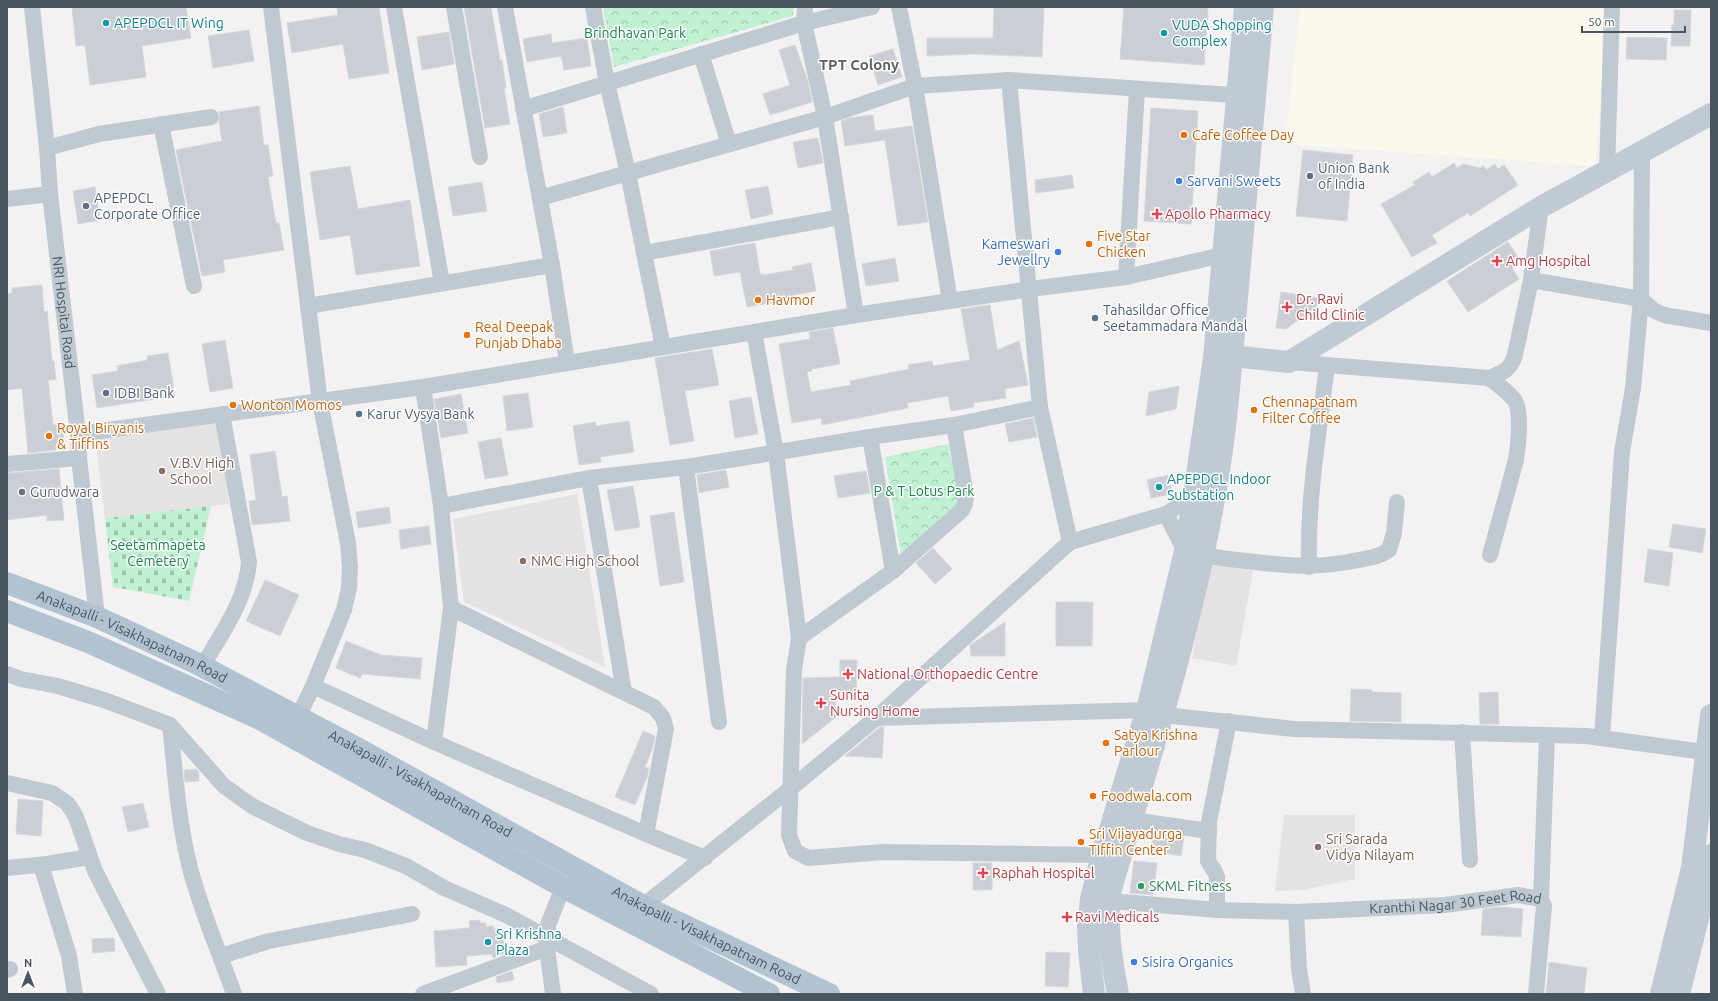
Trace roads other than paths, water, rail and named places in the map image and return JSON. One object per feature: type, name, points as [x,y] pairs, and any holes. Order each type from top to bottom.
[{"type":"main road","points":[[1245,7],[1247,96]]},
{"type":"main road","points":[[1194,553],[1194,495],[1214,358],[1232,255],[1247,96],[1263,7]]},
{"type":"main road","points":[[1231,356],[1289,362],[1541,207],[1711,114]]},
{"type":"main road","points":[[1094,994],[1089,951],[1088,926],[1100,900],[1112,885],[1132,820],[1155,712],[1194,553],[1215,495],[1231,356],[1232,255]]},
{"type":"main road","name":"Anakapalli - Visakhapatnam Road","points":[[7,583],[97,617],[202,667],[355,747],[643,906],[829,994]]},
{"type":"main road","name":"Anakapalli - Visakhapatnam Road","points":[[7,611],[88,642],[258,718],[563,887],[769,994]]},
{"type":"main road","points":[[1118,994],[1108,920],[1100,900],[1102,855],[1155,712]]},
{"type":"main road","points":[[1662,994],[1692,868],[1709,753],[1711,715]]},
{"type":"main road","points":[[1679,994],[1708,879],[1711,855]]},
{"type":"street","name":"NRI Hospital Road","points":[[32,7],[47,148],[50,194],[78,434],[97,617]]},
{"type":"street","points":[[271,7],[320,402],[348,543],[350,567],[349,588],[344,610],[313,686],[298,717]]},
{"type":"street","points":[[394,7],[442,283]]},
{"type":"street","points":[[454,7],[480,157]]},
{"type":"street","points":[[505,7],[552,265],[567,362]]},
{"type":"street","points":[[593,7],[607,83],[628,173],[663,347]]},
{"type":"street","points":[[523,109],[701,54],[805,15],[872,7]]},
{"type":"street","points":[[899,7],[915,86],[950,301]]},
{"type":"street","points":[[1607,170],[1612,7]]},
{"type":"street","points":[[805,15],[826,117],[856,315]]},
{"type":"street","points":[[701,54],[729,144]]},
{"type":"street","points":[[540,198],[826,117],[915,86],[1009,80],[1247,96]]},
{"type":"street","points":[[1009,80],[1040,407],[1070,542]]},
{"type":"street","points":[[1126,277],[1137,89]]},
{"type":"street","points":[[47,148],[99,134],[210,117]]},
{"type":"street","points":[[161,124],[194,286]]},
{"type":"street","points":[[1602,738],[1622,452],[1633,388],[1641,299],[1642,152]]},
{"type":"street","points":[[7,199],[50,194]]},
{"type":"street","points":[[1289,362],[1489,378],[1504,372],[1512,363],[1531,280],[1541,207]]},
{"type":"street","points":[[644,253],[841,217]]},
{"type":"street","points":[[78,434],[423,387],[856,315],[1030,289],[1126,277],[1232,255]]},
{"type":"street","points":[[308,306],[552,265]]},
{"type":"street","points":[[1531,280],[1641,299],[1653,310],[1664,315],[1711,323]]},
{"type":"street","points":[[754,332],[776,452],[799,638],[794,670],[789,835],[795,851],[808,858],[883,852],[1102,855]]},
{"type":"street","points":[[1309,567],[1308,538],[1310,512],[1327,366]]},
{"type":"street","points":[[1489,378],[1514,400],[1518,414],[1518,448],[1516,460],[1490,555]]},
{"type":"street","points":[[423,387],[441,506],[451,608],[434,742]]},
{"type":"street","points":[[441,506],[589,478],[686,467],[870,436],[954,425],[1040,407]]},
{"type":"street","points":[[202,667],[241,597],[248,579],[249,562],[222,414]]},
{"type":"street","points":[[799,638],[893,571],[962,510],[965,504],[965,487],[954,425]]},
{"type":"street","points":[[870,436],[893,571]]},
{"type":"street","points":[[7,464],[80,458]]},
{"type":"street","points":[[686,467],[719,722]]},
{"type":"street","points":[[589,478],[624,692]]},
{"type":"street","points":[[643,906],[876,718],[1070,542],[1166,514],[1194,495]]},
{"type":"street","points":[[1166,514],[1194,553],[1277,565],[1309,567],[1340,564],[1381,556],[1389,550],[1394,534],[1397,502]]},
{"type":"street","points":[[451,608],[654,707],[663,718],[666,729],[646,834]]},
{"type":"street","points":[[7,674],[21,679],[58,686],[107,701],[170,725],[224,786],[252,806],[307,833],[339,844],[365,850],[406,866],[444,888],[506,915],[547,944],[646,993]]},
{"type":"street","points":[[313,686],[434,742],[704,858]]},
{"type":"street","points":[[876,718],[1155,712],[1294,729],[1462,732],[1602,738],[1709,753]]},
{"type":"street","points":[[1217,910],[1217,877],[1216,872],[1210,867],[1208,861],[1209,822],[1229,721]]},
{"type":"street","points":[[170,725],[182,831],[189,865],[207,924],[221,956],[234,994]]},
{"type":"street","points":[[1462,732],[1470,860]]},
{"type":"street","points":[[1542,899],[1547,735]]},
{"type":"street","points":[[7,783],[52,793],[68,804],[76,817],[95,871],[158,994]]},
{"type":"street","points":[[1132,820],[1209,831]]},
{"type":"street","points":[[7,868],[41,865],[89,857]]},
{"type":"street","points":[[41,865],[69,956],[75,994]]},
{"type":"street","points":[[553,994],[547,944],[548,925],[563,887]]},
{"type":"street","name":"Kranthi Nagar 30 Feet Road","points":[[1100,900],[1217,910],[1296,912],[1445,905],[1518,895],[1542,899],[1544,906],[1536,994]]},
{"type":"street","points":[[1296,912],[1299,969],[1303,994]]},
{"type":"street","points":[[221,956],[269,941],[412,914]]},
{"type":"street","points":[[423,994],[547,944]]},
{"type":"place","name":"APEPDCL IT Wing","points":[[106,23]]},
{"type":"place","name":"VUDA Shopping Complex","points":[[1164,33]]},
{"type":"place","name":"Cafe Coffee Day","points":[[1184,135]]},
{"type":"place","name":"Union Bank of India","points":[[1310,176]]},
{"type":"place","name":"Sarvani Sweets","points":[[1179,181]]},
{"type":"place","name":"APEPDCL Corporate Office","points":[[86,206]]},
{"type":"place","name":"Apollo Pharmacy","points":[[1157,214]]},
{"type":"place","name":"Five Star Chicken","points":[[1089,244]]},
{"type":"place","name":"Kameswari Jewellry","points":[[1058,252]]},
{"type":"place","name":"Amg Hospital","points":[[1497,261]]},
{"type":"place","name":"Havmor","points":[[758,300]]},
{"type":"place","name":"Dr. Ravi Child Clinic","points":[[1287,307]]},
{"type":"place","name":"Tahasildar Office Seetammadara Mandal","points":[[1095,318]]},
{"type":"place","name":"Real Deepak Punjab Dhaba","points":[[467,335]]},
{"type":"place","name":"IDBI Bank","points":[[106,393]]},
{"type":"place","name":"Wonton Momos","points":[[233,405]]},
{"type":"place","name":"Chennapatnam Filter Coffee","points":[[1254,410]]},
{"type":"place","name":"Karur Vysya Bank","points":[[359,414]]},
{"type":"place","name":"Royal Biryanis & Tiffins","points":[[49,436]]},
{"type":"place","name":"V.B.V High School","points":[[162,471]]},
{"type":"place","name":"APEPDCL Indoor Substation","points":[[1159,487]]},
{"type":"place","name":"Gurudwara","points":[[22,492]]},
{"type":"place","name":"NMC High School","points":[[523,561]]},
{"type":"place","name":"National Orthopaedic Centre","points":[[848,674]]},
{"type":"place","name":"Sunita Nursing Home","points":[[821,703]]},
{"type":"place","name":"Satya Krishna Parlour","points":[[1106,743]]},
{"type":"place","name":"Foodwala.com","points":[[1093,796]]},
{"type":"place","name":"Sri Vijayadurga TIffin Center","points":[[1081,842]]},
{"type":"place","name":"Sri Sarada Vidya Nilayam","points":[[1318,847]]},
{"type":"place","name":"Raphah Hospital","points":[[983,873]]},
{"type":"place","name":"SKML Fitness","points":[[1141,886]]},
{"type":"place","name":"Ravi Medicals","points":[[1067,917]]},
{"type":"place","name":"Sri Krishna Plaza","points":[[488,942]]},
{"type":"place","name":"Sisira Organics","points":[[1134,962]]},
{"type":"district","name":"TPT Colony","points":[[859,64]]},
{"type":"park label","name":"Brindhavan Park","points":[[635,33]]},
{"type":"park label","name":"P & T Lotus Park","points":[[924,491]]},
{"type":"park label","name":"Seetammapeta Cemetery","points":[[158,554]]}]
